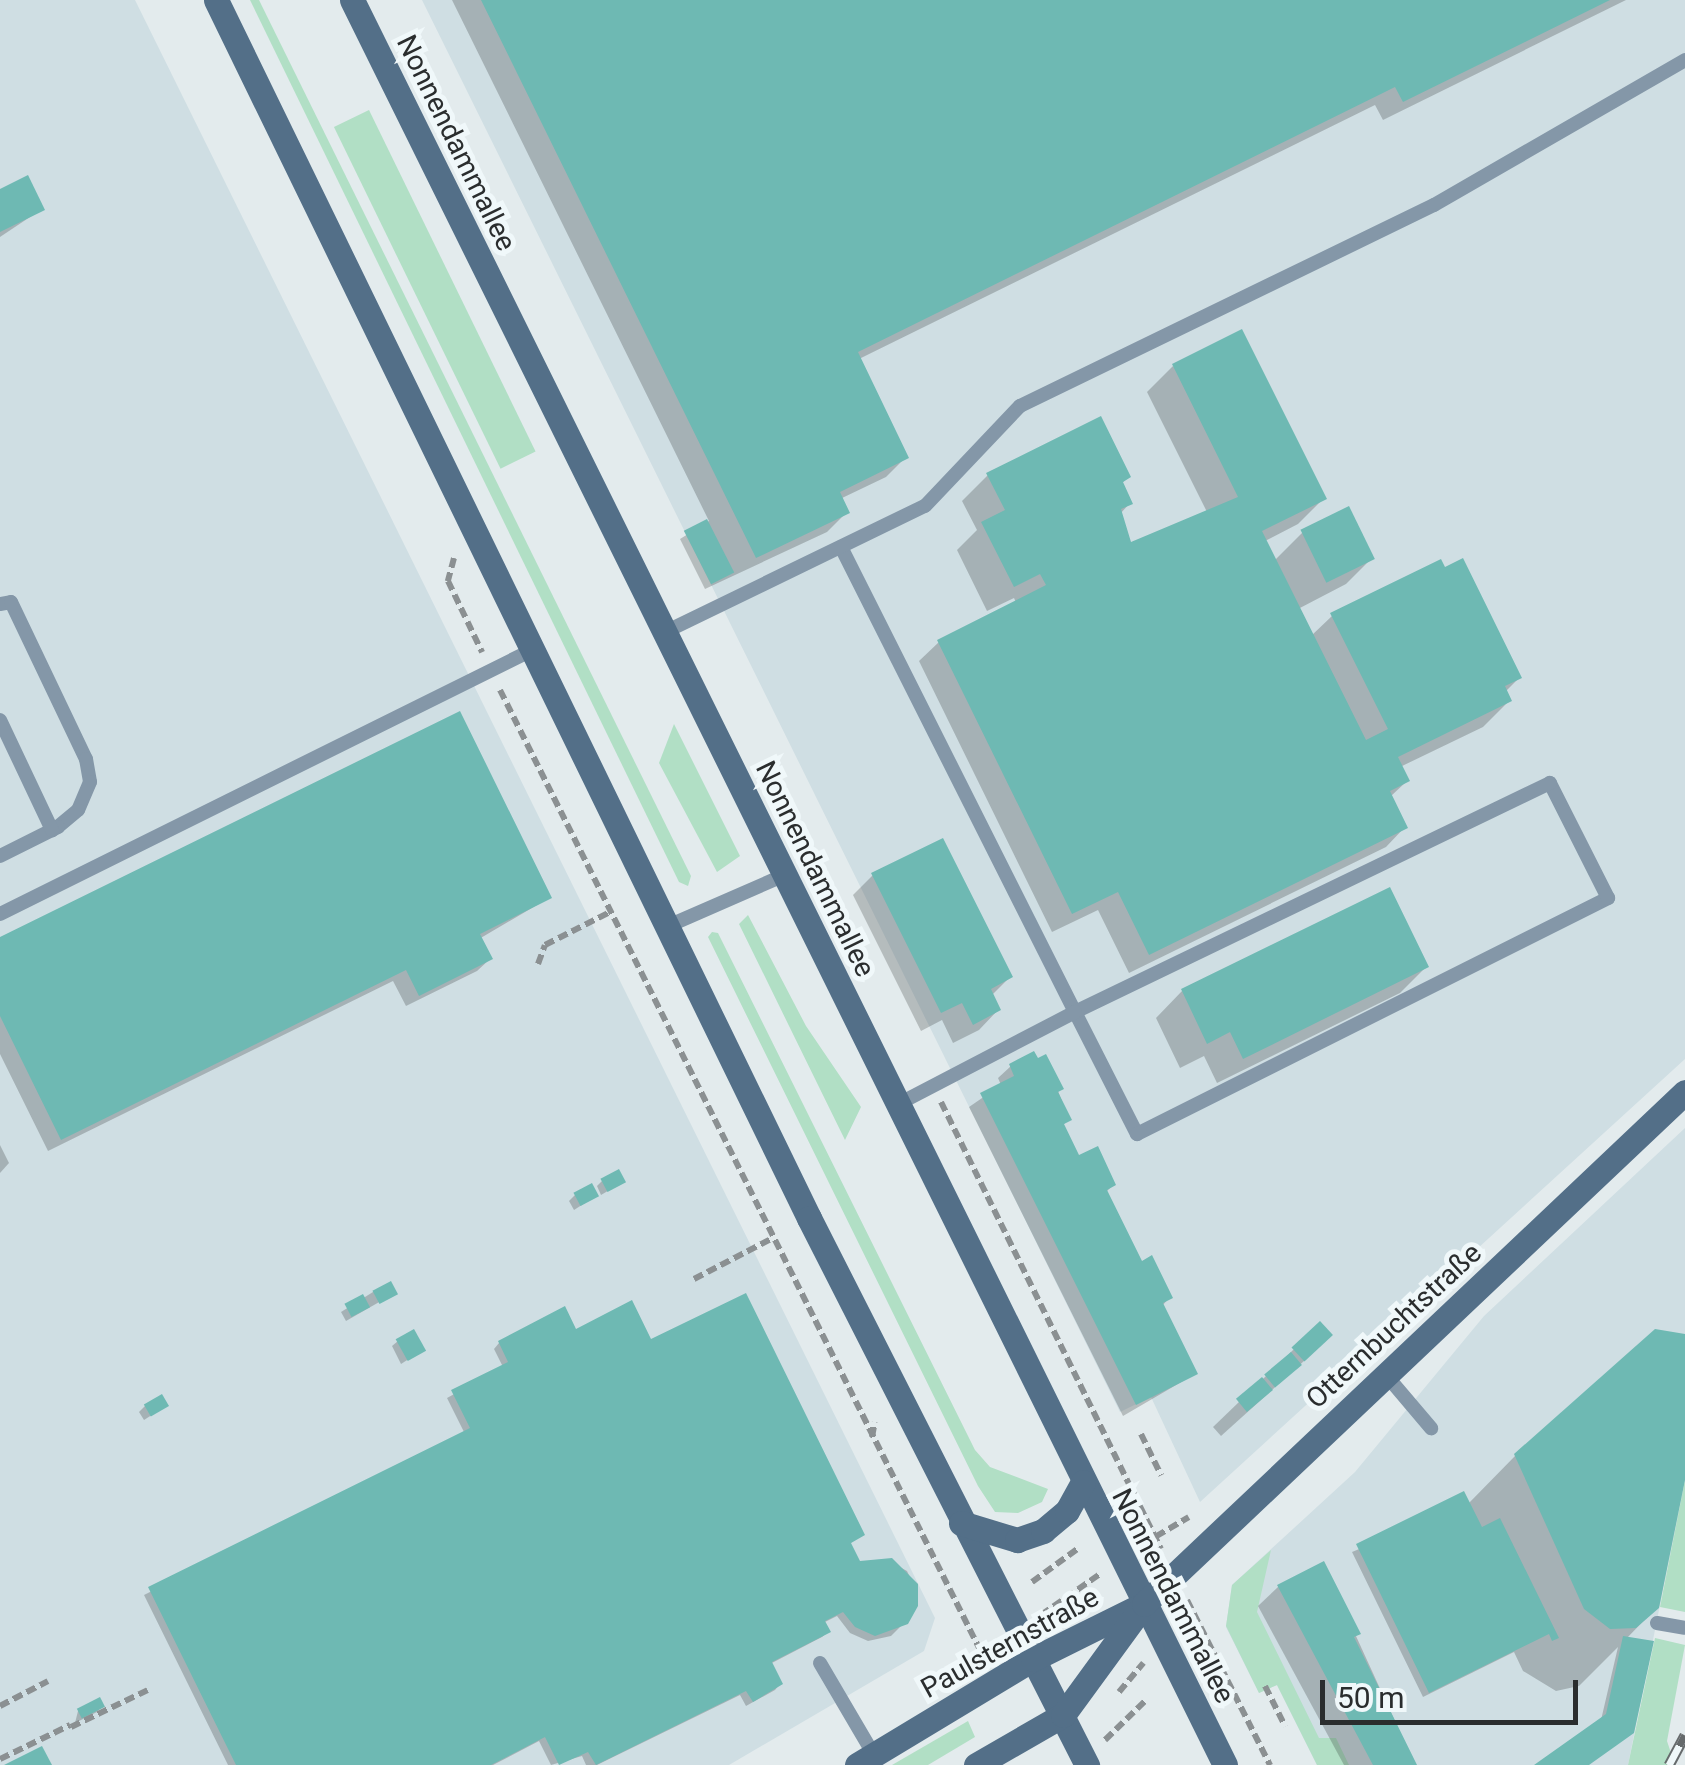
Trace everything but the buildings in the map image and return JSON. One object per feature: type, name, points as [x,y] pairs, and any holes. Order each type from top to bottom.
[{"type":"main road","points":[[216,0],[961,1523],[1063,1715],[1093,1756]]},
{"type":"main road","name":"Nonnendammallee","points":[[352,0],[1224,1765]]},
{"type":"main road","name":"Otternbuchtstraße","points":[[1144,1604],[1685,1092]]},
{"type":"main road","points":[[961,1523],[1017,1540],[1067,1511],[1083,1482]]},
{"type":"main road","name":"Paulsternstraße","points":[[865,1760],[1033,1658],[1144,1604]]},
{"type":"main road","name":"Paulsternstraße","points":[[976,1765],[1063,1715],[1144,1604]]},
{"type":"lane","points":[[665,632],[926,506],[1020,406],[1434,206],[1685,60]]},
{"type":"lane","points":[[841,547],[1075,1012],[1137,1134],[1608,898],[1550,783],[1075,1012],[898,1104]]},
{"type":"lane","points":[[0,604],[12,602],[86,758],[90,782],[78,810],[52,830],[0,856]]},
{"type":"lane","points":[[0,914],[532,650]]},
{"type":"lane","points":[[0,720],[52,830]]},
{"type":"lane","points":[[668,926],[785,875]]},
{"type":"lane","points":[[1386,1375],[1431,1428]]},
{"type":"lane","points":[[1658,1623],[1685,1628]]},
{"type":"lane","points":[[820,1663],[865,1760]]},
{"type":"path","points":[[448,582],[608,914],[982,1655],[1183,1521]]},
{"type":"path","points":[[538,964],[544,946],[608,914]]},
{"type":"path","points":[[941,1092],[1134,1494]]},
{"type":"path","points":[[694,1278],[771,1239]]},
{"type":"path","points":[[872,1438],[875,1422]]},
{"type":"path","points":[[1141,1434],[1161,1475]]},
{"type":"path","points":[[1032,1582],[1080,1547]]},
{"type":"path","points":[[1215,1656],[1270,1765]]},
{"type":"path","points":[[0,1706],[48,1682]]},
{"type":"path","points":[[1265,1686],[1285,1726]]},
{"type":"path","points":[[0,1760],[148,1690]]},
{"type":"path","points":[[1093,1756],[1148,1699]]},
{"type":"shaded area","points":[[0,0],[135,0],[935,1618],[924,1651],[729,1765],[0,1765]]},
{"type":"shaded area","points":[[422,0],[1685,0],[1685,1059],[1200,1502],[1151,1397],[1120,1412]]},
{"type":"shaded area","points":[[1685,1128],[1685,1480],[1628,1765],[1317,1765],[1277,1685],[1259,1693],[1226,1627],[1232,1585],[1355,1472],[1484,1316]]},
{"type":"green space","points":[[250,0],[259,0],[691,876],[688,886],[679,882]]},
{"type":"green space","points":[[369,110],[536,452],[501,469],[334,127]]},
{"type":"green space","points":[[674,724],[740,856],[717,872],[659,763]]},
{"type":"green space","points":[[748,915],[806,1026],[861,1107],[845,1140],[739,924]]},
{"type":"green space","points":[[712,932],[718,933],[975,1450],[990,1467],[1048,1489],[1042,1502],[1018,1513],[995,1512],[978,1486],[708,937]]},
{"type":"green space","points":[[1685,1480],[1685,1612],[1660,1607]]},
{"type":"green space","points":[[1271,1550],[1257,1612],[1319,1738],[1336,1738],[1349,1765],[1317,1765],[1277,1685],[1259,1693],[1226,1626],[1232,1585]]},
{"type":"green space","points":[[1655,1638],[1685,1645],[1667,1741],[1675,1765],[1628,1765]]},
{"type":"green space","points":[[968,1721],[975,1737],[928,1765],[892,1765]]},
{"type":"railway","points":[[1669,1765],[1685,1735]]}]
